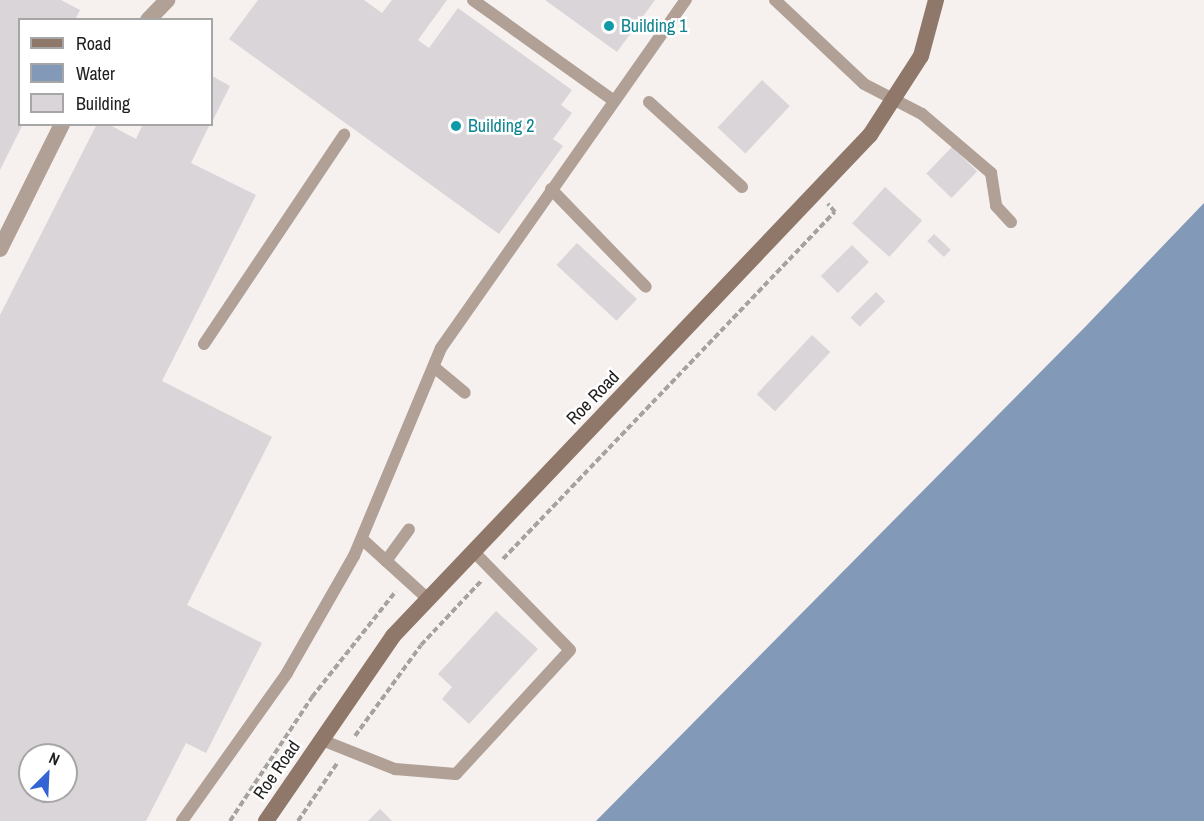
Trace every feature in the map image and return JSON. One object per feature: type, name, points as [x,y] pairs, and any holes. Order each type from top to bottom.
[{"type":"main road","name":"Roe Road","points":[[266,821],[393,636],[870,135],[896,101],[921,56],[936,0]]},
{"type":"street","points":[[150,18],[167,0]]},
{"type":"street","points":[[0,249],[61,126]]},
{"type":"lane","points":[[473,0],[614,101]]},
{"type":"lane","points":[[182,821],[287,673],[362,539],[434,366],[482,286],[686,0]]},
{"type":"lane","points":[[775,0],[864,84],[922,114],[991,173],[996,206],[1011,222]]},
{"type":"lane","points":[[649,102],[742,187]]},
{"type":"lane","points":[[204,344],[344,135]]},
{"type":"lane","points":[[551,189],[646,287]]},
{"type":"lane","points":[[434,366],[465,393]]},
{"type":"lane","points":[[386,561],[409,530]]},
{"type":"lane","points":[[362,539],[428,599]]},
{"type":"lane","points":[[322,740],[395,769],[456,774],[570,650],[474,552]]},
{"type":"path","points":[[298,821],[421,645],[835,212],[817,191]]},
{"type":"path","points":[[230,821],[312,698],[362,630],[407,580]]},
{"type":"water","points":[[1204,203],[1204,821],[596,821],[1086,326]]},
{"type":"building","points":[[0,0],[61,0],[80,10],[76,18],[18,18],[18,126],[22,126],[0,170]]},
{"type":"building","name":"Building 2","points":[[258,0],[364,0],[382,13],[392,0],[447,0],[418,40],[429,48],[458,8],[572,90],[561,105],[572,113],[553,139],[563,146],[499,234],[229,39]]},
{"type":"building","name":"Building 1","points":[[545,0],[655,0],[617,52]]},
{"type":"building","points":[[213,77],[230,86],[213,120]]},
{"type":"building","points":[[762,80],[790,106],[745,153],[718,128]]},
{"type":"building","points":[[96,126],[112,126],[136,139],[142,126],[209,126],[191,163],[256,195],[162,381],[272,437],[187,605],[262,643],[206,753],[186,743],[146,821],[0,821],[0,315]]},
{"type":"building","points":[[952,147],[977,171],[951,198],[926,174]]},
{"type":"building","points":[[885,187],[922,220],[889,257],[852,223]]},
{"type":"building","points":[[934,234],[951,250],[944,257],[927,241]]},
{"type":"building","points":[[577,243],[637,299],[617,321],[557,265]]},
{"type":"building","points":[[852,245],[869,262],[838,293],[821,276]]},
{"type":"building","points":[[876,292],[885,301],[860,327],[851,317]]},
{"type":"building","points":[[812,335],[830,352],[775,411],[757,394]]},
{"type":"building","points":[[496,611],[538,649],[469,724],[442,699],[452,687],[438,674]]},
{"type":"building","points":[[380,809],[392,821],[368,821]]},
{"type":"place","name":"Building 1","points":[[609,26]]},
{"type":"place","name":"Building 2","points":[[456,126]]}]
